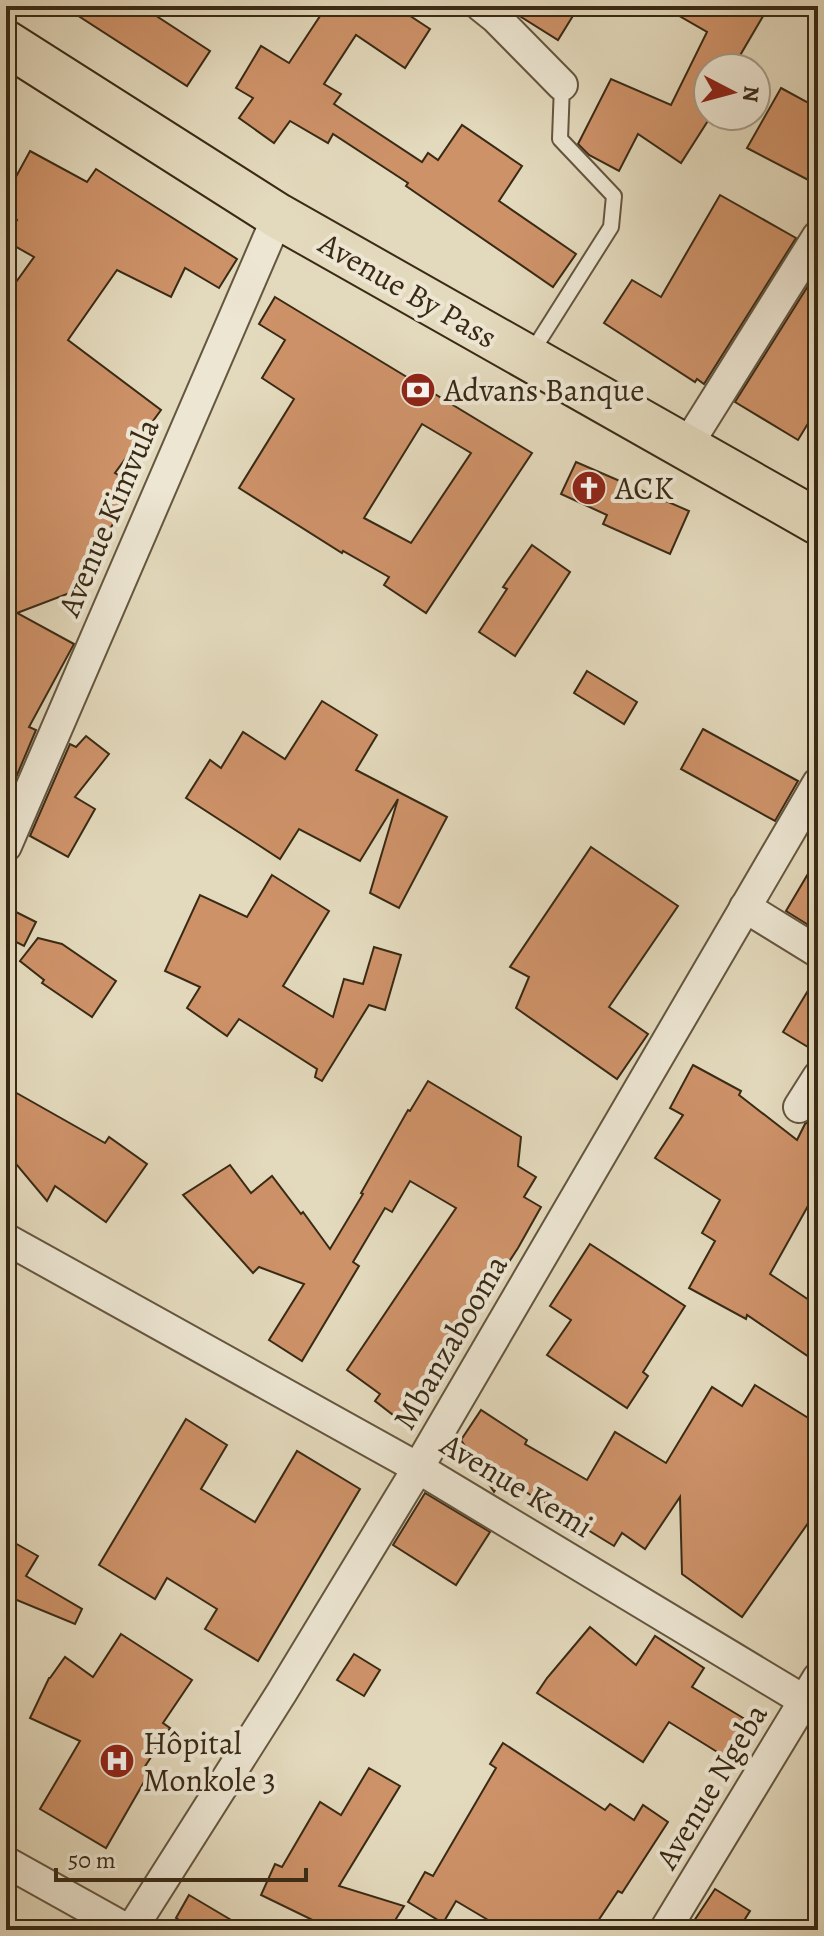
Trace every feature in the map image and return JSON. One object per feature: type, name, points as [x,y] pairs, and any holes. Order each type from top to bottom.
[{"type":"highway","name":"Avenue By Pass","points":[[6,43],[278,216],[818,522]]},
{"type":"street","points":[[481,6],[562,85]]},
{"type":"street","name":"Avenue Kimvula","points":[[6,846],[278,216]]},
{"type":"street","points":[[686,447],[818,236]]},
{"type":"street","name":"Mbanzabooma","points":[[129,1930],[282,1692],[418,1468],[818,783]]},
{"type":"street","points":[[745,907],[818,952]]},
{"type":"street","points":[[799,1107],[818,1077]]},
{"type":"street","name":"Avenue Kemi","points":[[6,1239],[418,1468],[814,1696]]},
{"type":"street","name":"Avenue Ngeba","points":[[665,1930],[814,1696]]},
{"type":"street","points":[[6,1862],[129,1930]]},
{"type":"lane","points":[[528,358],[611,227],[613,211],[614,196],[560,139],[562,85]]},
{"type":"building","points":[[63,6],[141,6],[210,51],[187,86]]},
{"type":"building","points":[[311,6],[395,6],[430,29],[405,68],[356,35],[324,84],[341,94],[334,104],[422,162],[428,153],[438,160],[462,125],[522,166],[499,201],[576,254],[553,287],[406,186],[408,183],[333,134],[328,143],[290,121],[274,143],[239,118],[253,98],[236,88],[261,46],[289,63],[322,13]]},
{"type":"building","points":[[509,6],[579,6],[558,40]]},
{"type":"building","points":[[662,6],[769,6],[742,52],[697,52],[707,32]]},
{"type":"building","points":[[692,62],[692,132],[701,132],[681,163],[638,134],[619,171],[589,155],[578,144],[611,79],[671,105]]},
{"type":"building","points":[[781,88],[818,108],[818,185],[747,148],[756,132],[772,132],[772,104]]},
{"type":"building","points":[[30,151],[87,182],[96,169],[237,259],[219,288],[185,268],[171,297],[117,270],[68,340],[161,410],[115,473],[135,485],[75,591],[17,613],[74,644],[29,727],[36,730],[6,801],[6,296],[34,257],[6,241],[17,220],[6,214],[6,195]]},
{"type":"building","points":[[720,195],[796,238],[704,384],[697,379],[695,382],[604,323],[632,280],[661,297]]},
{"type":"building","points":[[818,270],[818,407],[798,440],[735,402]]},
{"type":"building","points":[[275,297],[532,453],[426,613],[384,585],[389,577],[342,553],[239,488],[294,399],[262,378],[285,340],[259,324]],"holes":[[[422,424],[471,453],[411,543],[364,518]]]},
{"type":"building","points":[[576,462],[689,511],[670,554],[603,524],[607,515],[561,494]]},
{"type":"building","points":[[532,545],[570,572],[515,656],[479,632],[507,589],[503,587]]},
{"type":"building","points":[[587,671],[637,702],[624,724],[574,693]]},
{"type":"building","points":[[322,701],[377,735],[356,770],[447,817],[399,908],[370,893],[398,799],[360,861],[299,829],[280,859],[186,798],[210,760],[221,768],[243,732],[285,759]]},
{"type":"building","points":[[703,729],[798,781],[775,821],[681,769]]},
{"type":"building","points":[[86,736],[109,754],[75,797],[95,809],[68,857],[30,836],[70,744],[76,747]]},
{"type":"building","points":[[591,847],[678,906],[609,1007],[648,1034],[617,1079],[516,1008],[529,977],[510,967]]},
{"type":"building","points":[[818,857],[818,931],[786,911]]},
{"type":"building","points":[[272,875],[329,911],[283,986],[333,1017],[344,979],[363,984],[374,947],[401,955],[385,1010],[369,1005],[322,1081],[315,1077],[317,1069],[239,1019],[227,1036],[187,1008],[200,987],[165,971],[200,895],[247,917]]},
{"type":"building","points":[[6,907],[36,922],[24,946],[6,937]]},
{"type":"building","points":[[38,938],[62,944],[116,981],[92,1017],[42,983],[44,980],[20,961]]},
{"type":"building","points":[[818,974],[818,1053],[783,1032]]},
{"type":"building","points":[[693,1065],[741,1091],[739,1095],[797,1140],[805,1124],[818,1111],[818,1188],[770,1274],[818,1306],[818,1363],[747,1315],[746,1319],[689,1288],[715,1241],[702,1233],[720,1200],[655,1158],[683,1115],[670,1108]]},
{"type":"building","points":[[428,1081],[521,1137],[518,1166],[536,1177],[524,1197],[541,1207],[486,1297],[481,1293],[449,1346],[458,1353],[406,1425],[375,1401],[380,1394],[347,1370],[456,1208],[410,1181],[392,1212],[385,1208],[353,1262],[359,1266],[302,1361],[269,1340],[304,1284],[259,1267],[253,1273],[183,1195],[230,1165],[251,1193],[272,1176],[330,1249],[408,1110]]},
{"type":"building","points":[[6,1087],[105,1143],[109,1137],[147,1164],[106,1222],[55,1186],[47,1201],[6,1152]]},
{"type":"building","points":[[590,1244],[685,1306],[643,1372],[648,1376],[627,1408],[547,1355],[571,1320],[550,1306]]},
{"type":"building","points":[[755,1385],[818,1424],[818,1509],[742,1617],[682,1574],[680,1497],[645,1549],[622,1533],[614,1546],[503,1478],[494,1492],[461,1440],[481,1410],[527,1440],[525,1444],[587,1480],[615,1432],[666,1463],[712,1387],[742,1406]]},
{"type":"building","points":[[186,1419],[227,1445],[201,1489],[255,1522],[297,1451],[360,1489],[258,1661],[205,1629],[217,1609],[167,1578],[155,1599],[99,1565]]},
{"type":"building","points":[[425,1493],[490,1532],[456,1585],[393,1545]]},
{"type":"building","points":[[6,1538],[38,1556],[26,1576],[82,1609],[75,1624],[12,1598],[6,1608]]},
{"type":"building","points":[[590,1627],[636,1665],[655,1636],[704,1668],[692,1687],[758,1727],[735,1763],[669,1722],[643,1762],[537,1693]]},
{"type":"building","points":[[121,1634],[192,1680],[163,1723],[170,1728],[142,1771],[148,1775],[106,1848],[40,1809],[80,1741],[30,1718],[49,1678],[65,1657],[93,1677]]},
{"type":"building","points":[[354,1654],[380,1670],[364,1696],[337,1680]]},
{"type":"building","points":[[503,1743],[605,1810],[610,1804],[634,1820],[643,1805],[668,1822],[622,1893],[618,1891],[592,1930],[505,1930],[456,1901],[443,1923],[408,1902],[425,1872],[433,1876],[496,1768],[490,1764]]},
{"type":"building","points":[[369,1768],[400,1786],[339,1886],[404,1906],[389,1930],[333,1930],[261,1895],[275,1864],[282,1867],[320,1802],[341,1815]]},
{"type":"building","points":[[715,1889],[750,1911],[738,1930],[688,1930]]},
{"type":"building","points":[[189,1895],[248,1930],[196,1930],[176,1918]]},
{"type":"place","name":"Advans Banque","points":[[418,390]]},
{"type":"place","name":"ACK","points":[[589,488]]},
{"type":"place","name":"Hôpital Monkole 3","points":[[117,1761]]}]
